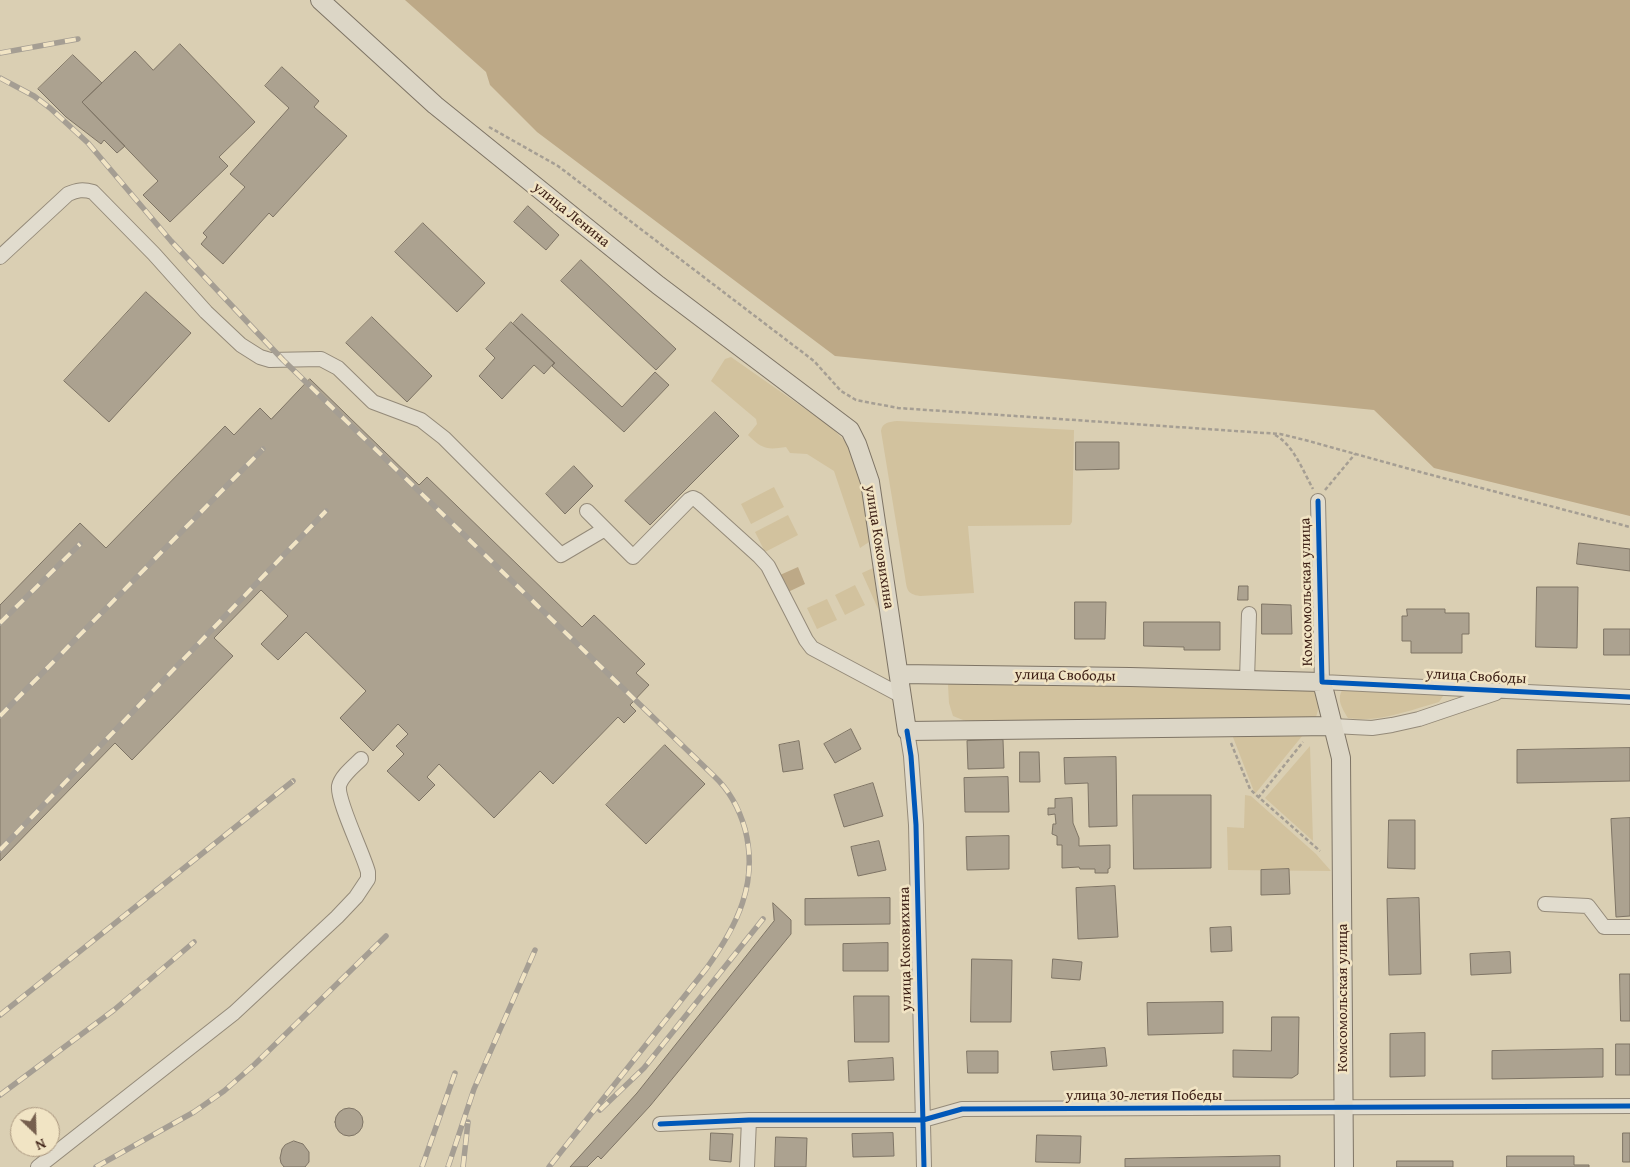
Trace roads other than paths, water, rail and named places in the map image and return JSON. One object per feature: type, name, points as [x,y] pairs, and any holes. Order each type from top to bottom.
[{"type":"main road","name":"улица Ленина","points":[[320,0],[435,105],[658,285],[834,416]]},
{"type":"main road","name":"улица Коковихина","points":[[834,416],[850,430],[857,444],[870,482],[907,731]]},
{"type":"main road","name":"улица Свободы","points":[[899,674],[1322,682]]},
{"type":"main road","name":"Комсомольская улица","points":[[1322,682],[1325,725],[1341,758],[1344,1167]]},
{"type":"main road","name":"улица Свободы","points":[[907,731],[1325,725]]},
{"type":"street","points":[[1,253],[68,194],[76,190],[93,192],[154,254],[206,312],[252,353],[270,360],[321,359],[338,368],[373,402],[421,420],[444,438],[561,554],[605,529]]},
{"type":"street","points":[[587,511],[634,556],[689,500],[693,498],[697,500],[768,566],[806,640],[812,648],[902,696]]},
{"type":"street","name":"Комсомольская улица","points":[[1318,502],[1322,682]]},
{"type":"street","points":[[1247,680],[1249,614]]},
{"type":"street","name":"улица Свободы","points":[[1322,682],[1630,697]]},
{"type":"street","name":"улица Свободы","points":[[1325,725],[1372,728],[1392,725],[1419,719],[1501,691]]},
{"type":"street","name":"улица Коковихина","points":[[907,731],[916,825],[924,1167]]},
{"type":"street","points":[[38,1167],[234,1013],[356,897],[368,879],[368,872],[342,803],[339,786],[342,779],[361,759]]},
{"type":"street","points":[[1545,904],[1588,906],[1604,927],[1630,927]]},
{"type":"street","name":"улица 30-летия Победы","points":[[660,1124],[749,1120],[923,1120],[962,1110],[1344,1106],[1630,1106]]},
{"type":"street","points":[[747,1167],[749,1120]]},
{"type":"railway","points":[[0,53],[78,39]]},
{"type":"railway","points":[[0,78],[34,96],[88,143],[171,241],[283,360],[714,776],[725,788],[737,807],[745,829],[749,849],[749,868],[747,886],[736,920],[706,969],[549,1167]]},
{"type":"railway","points":[[0,716],[263,449]]},
{"type":"railway","points":[[0,850],[326,511]]},
{"type":"railway","points":[[0,623],[80,544]]},
{"type":"railway","points":[[0,1015],[293,781]]},
{"type":"railway","points":[[600,1110],[644,1068],[763,919]]},
{"type":"railway","points":[[96,1167],[194,1112],[224,1091],[255,1064],[386,936]]},
{"type":"railway","points":[[0,1095],[114,1010],[194,942]]},
{"type":"railway","points":[[448,1167],[474,1089],[535,950]]},
{"type":"railway","points":[[422,1167],[455,1073]]},
{"type":"railway","points":[[463,1167],[468,1122]]}]
